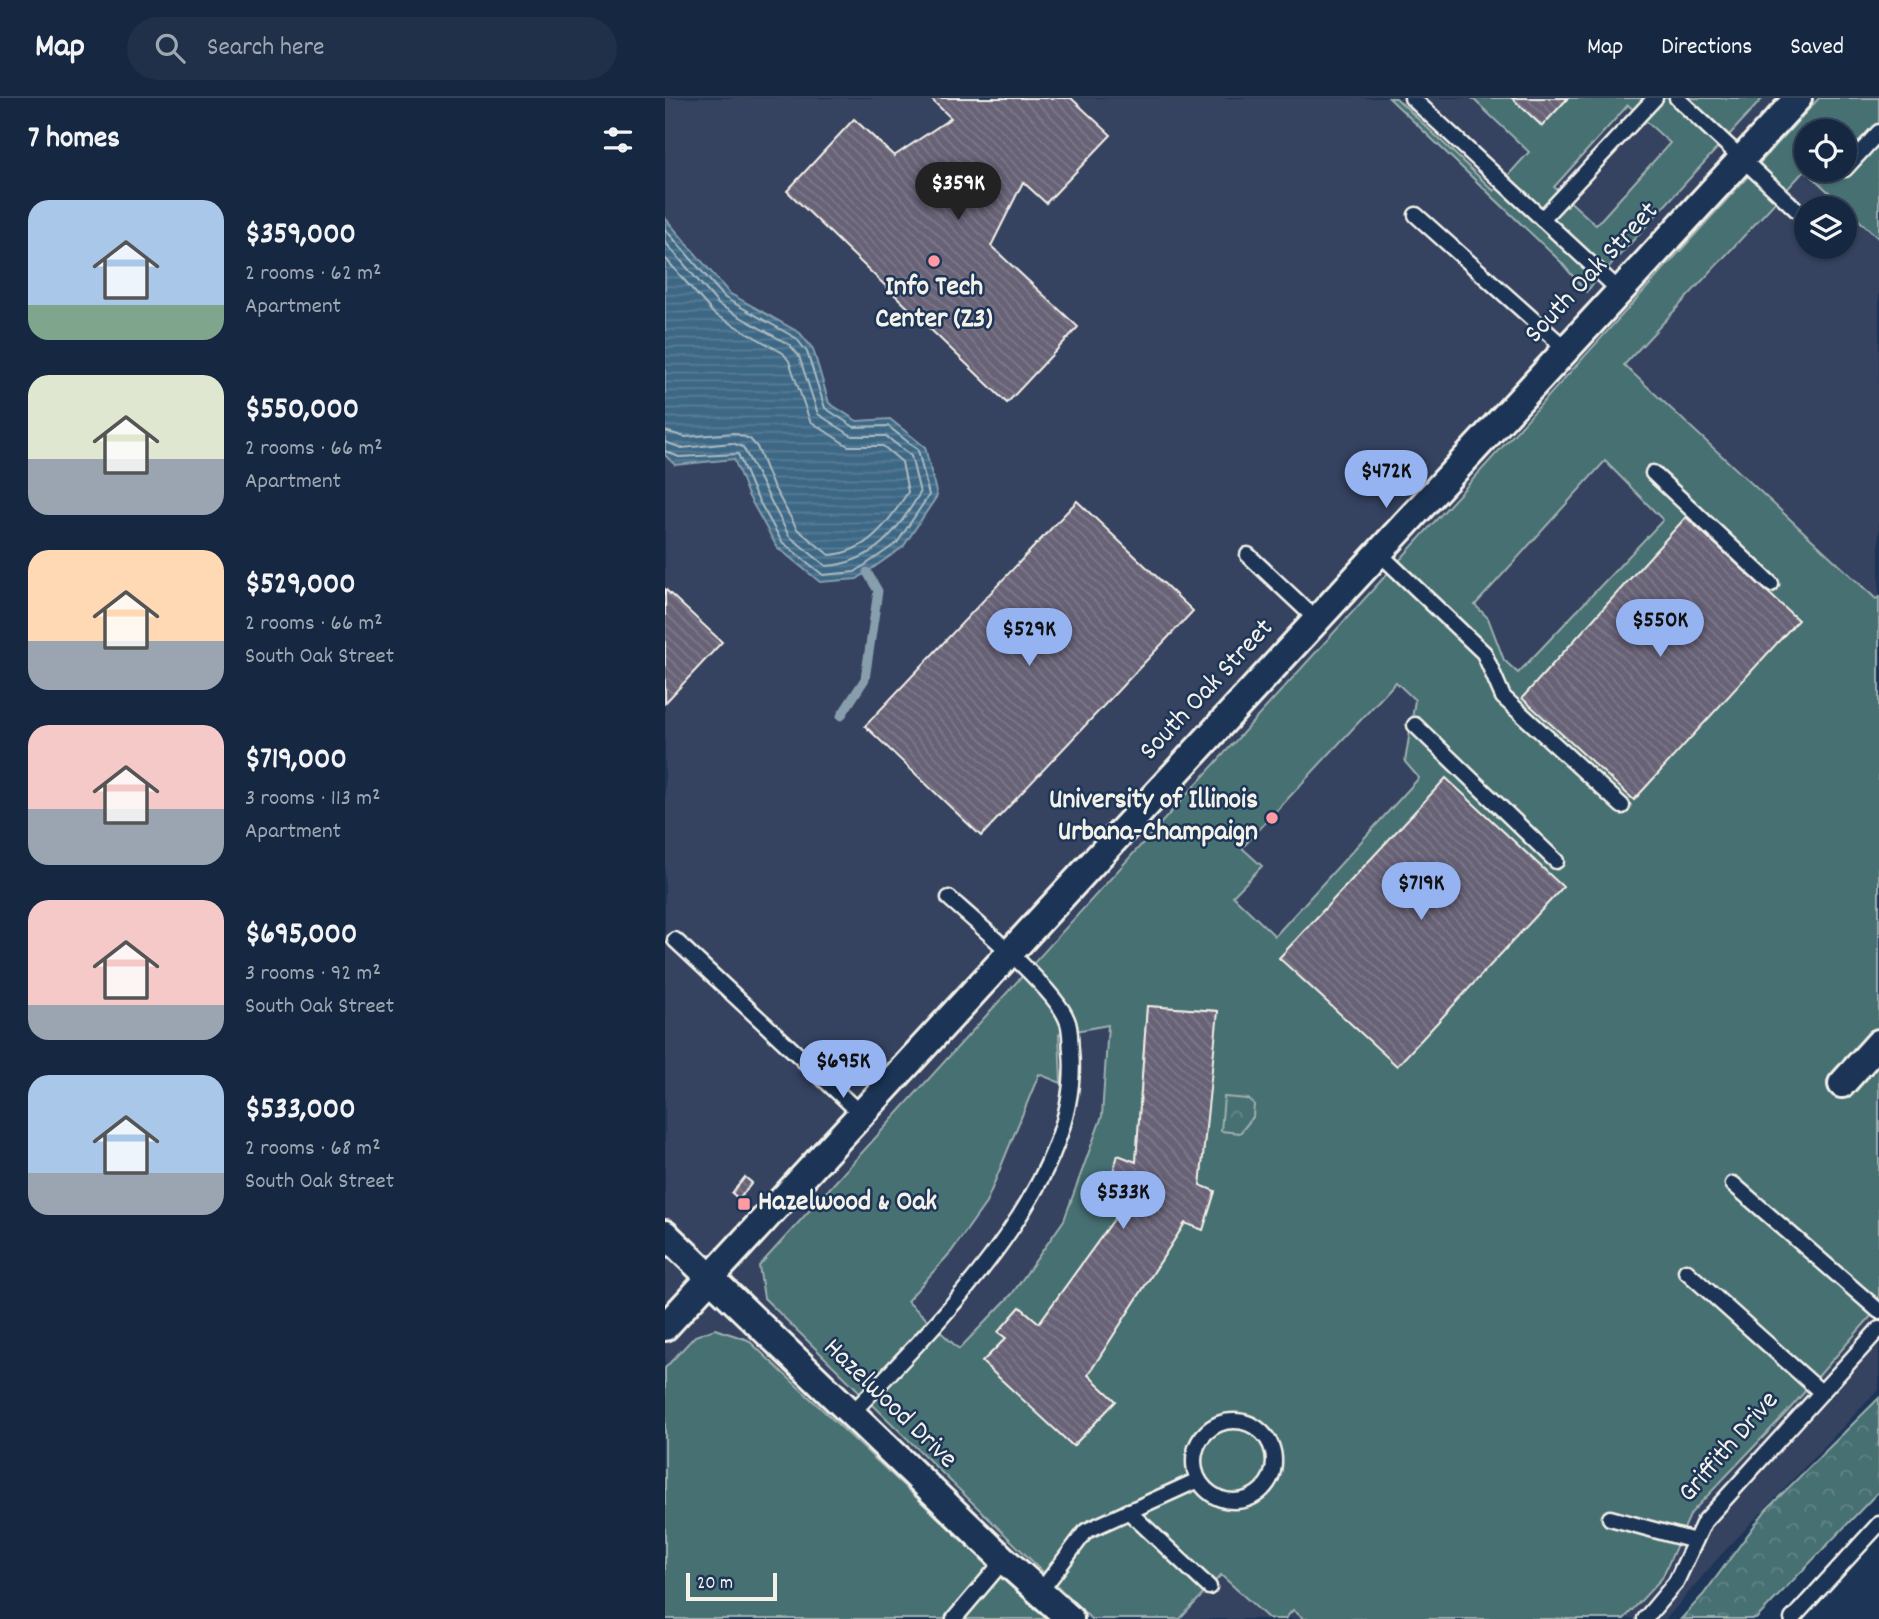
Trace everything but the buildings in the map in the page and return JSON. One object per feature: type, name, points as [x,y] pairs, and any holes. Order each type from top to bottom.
[{"type":"street","name":"South Oak Street","points":[[665,1327],[1798,98]]},
{"type":"street","points":[[1842,1084],[1879,1043]]},
{"type":"street","name":"Hazelwood Drive","points":[[665,1234],[1004,1560],[1070,1619]]},
{"type":"lane","points":[[1412,98],[1620,291]]},
{"type":"lane","points":[[1542,219],[1655,98]]},
{"type":"lane","points":[[1677,98],[1794,207]]},
{"type":"lane","points":[[1857,155],[1879,132]]},
{"type":"lane","points":[[1416,215],[1566,349]]},
{"type":"lane","points":[[1653,473],[1771,584]]},
{"type":"lane","points":[[1379,553],[1484,653],[1503,697],[1622,806]]},
{"type":"lane","points":[[1248,555],[1317,620]]},
{"type":"lane","points":[[1415,725],[1556,861]]},
{"type":"lane","points":[[852,1413],[929,1332],[991,1259],[1029,1202],[1062,1127],[1073,1073],[1067,1019],[1040,984],[949,898]]},
{"type":"lane","points":[[675,940],[861,1114]]},
{"type":"lane","points":[[1733,1184],[1879,1311]]},
{"type":"lane","points":[[1686,1270],[1821,1392]]},
{"type":"lane","name":"Griffith Drive","points":[[1644,1619],[1676,1582],[1704,1522],[1879,1329]]},
{"type":"lane","points":[[1232,1420],[1257,1427],[1273,1449],[1272,1474],[1266,1486],[1244,1500],[1217,1498],[1198,1479],[1193,1466],[1196,1446],[1207,1430],[1219,1423],[1232,1420]]},
{"type":"lane","points":[[1040,1591],[1086,1531],[1198,1479]]},
{"type":"lane","points":[[1128,1511],[1209,1587]]},
{"type":"lane","points":[[1610,1518],[1695,1541]]},
{"type":"lane","points":[[1792,1619],[1879,1524]]},
{"type":"lane","points":[[954,1619],[1004,1560]]},
{"type":"shaded area","name":"University of Illinois Urbana-Champaign","points":[[665,98],[1879,98],[1879,1389],[1719,1557],[1666,1619],[665,1619]]},
{"type":"green space","points":[[1389,98],[1396,98],[1494,191],[1529,152],[1472,98],[1512,98],[1542,126],[1568,98],[1763,98],[1586,292],[1561,262]],"holes":[[[1628,105],[1670,143],[1596,225],[1554,187]]]},
{"type":"green space","points":[[1819,98],[1879,98],[1879,239],[1857,218],[1857,196],[1833,196],[1818,182],[1857,182],[1857,119],[1800,119]]},
{"type":"green space","points":[[1794,126],[1794,182],[1624,365],[1876,599],[1879,597],[1879,1307],[1787,1412],[1691,1513],[1662,1578],[1624,1619],[1304,1619],[1293,1610],[1285,1619],[1269,1619],[1221,1575],[1180,1619],[1091,1619],[764,1298],[759,1266]],"holes":[[[1605,461],[1663,520],[1518,673],[1504,660],[1488,618],[1475,605]],[[1396,682],[1415,700],[1405,762],[1419,778],[1275,936],[1233,896],[1262,866],[1242,848]],[[1147,1006],[1217,1011],[1200,1185],[1215,1192],[1203,1230],[1185,1223],[1088,1375],[1116,1401],[1073,1446],[983,1361],[1006,1338],[998,1332],[1020,1307],[1039,1323],[1128,1200],[1106,1195],[1118,1155],[1136,1162]],[[1108,1025],[1102,1116],[1064,1220],[1012,1294],[959,1349],[907,1301],[951,1252],[986,1203],[1039,1074],[1061,1083],[1059,1034]]]},
{"type":"green space","points":[[1224,1097],[1248,1099],[1254,1104],[1253,1117],[1240,1133],[1221,1131]]},
{"type":"green space","points":[[715,1329],[748,1340],[1046,1619],[665,1619],[665,1368],[695,1336]]},
{"type":"green space","points":[[1879,1398],[1879,1491],[1756,1619],[1681,1619],[1703,1595],[1766,1510]]},
{"type":"water","points":[[665,218],[729,293],[800,333],[813,349],[829,403],[857,421],[890,419],[925,447],[937,496],[903,547],[857,579],[820,582],[777,547],[748,495],[734,459],[675,465],[665,455]]},
{"type":"waterway","points":[[841,716],[865,679],[878,591],[867,572]]},
{"type":"place","name":"Info Tech Center (Z3)","points":[[934,261]]},
{"type":"place","name":"University of Illinois Urbana-Champaign","points":[[1272,818]]},
{"type":"place","name":"Hazelwood & Oak","points":[[744,1204]]}]
